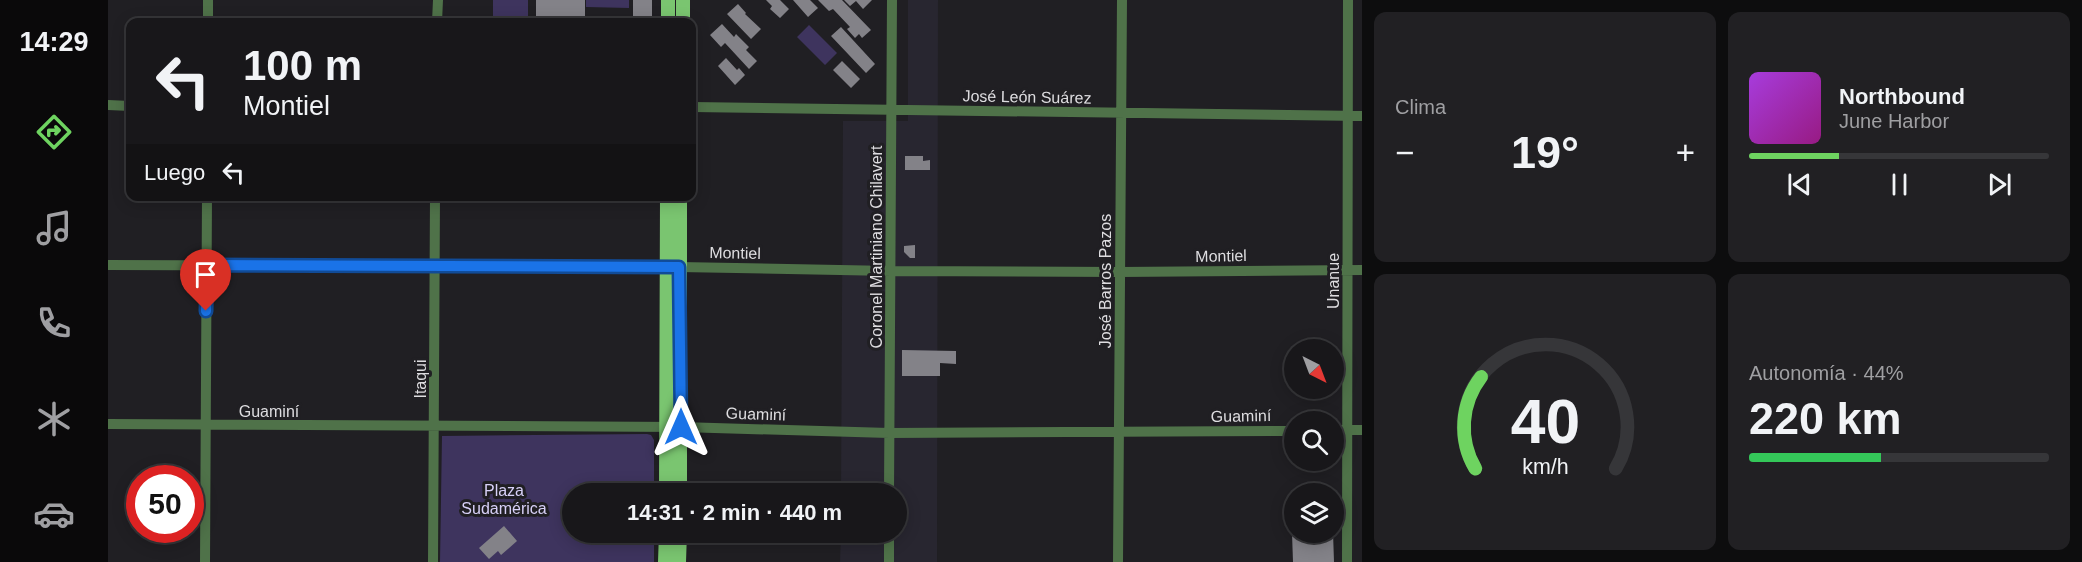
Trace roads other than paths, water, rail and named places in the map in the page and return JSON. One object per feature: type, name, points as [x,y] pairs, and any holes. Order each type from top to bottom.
[{"type":"main road","points":[[668,0],[668,18]]},
{"type":"main road","points":[[683,0],[683,18]]},
{"type":"main road","points":[[667,201],[673,267],[674,427],[679,483]]},
{"type":"main road","points":[[673,267],[680,201]]},
{"type":"main road","points":[[667,483],[674,427]]},
{"type":"main road","points":[[665,562],[666,543]]},
{"type":"main road","points":[[679,562],[680,543]]},
{"type":"street","points":[[208,0],[208,18]]},
{"type":"street","points":[[437,18],[438,0]]},
{"type":"street","name":"Coronel Martiniano Chilavert","points":[[889,483],[892,0]]},
{"type":"street","name":"José Barros Pazos","points":[[1118,562],[1122,0]]},
{"type":"street","name":"Unanue","points":[[1347,562],[1348,0]]},
{"type":"street","points":[[108,105],[126,106]]},
{"type":"street","name":"José León Suárez","points":[[696,107],[1362,116]]},
{"type":"street","points":[[205,562],[207,201]]},
{"type":"street","name":"Itaqui","points":[[433,562],[435,201]]},
{"type":"street","name":"Montiel","points":[[108,265],[673,267],[1120,272],[1362,270]]},
{"type":"street","name":"Guaminí","points":[[108,424],[674,427],[889,433],[1284,431]]},
{"type":"street","points":[[1344,430],[1362,430]]},
{"type":"street","points":[[889,543],[889,562]]},
{"type":"park label","name":"Plaza Sudamérica","points":[[504,499]]}]
